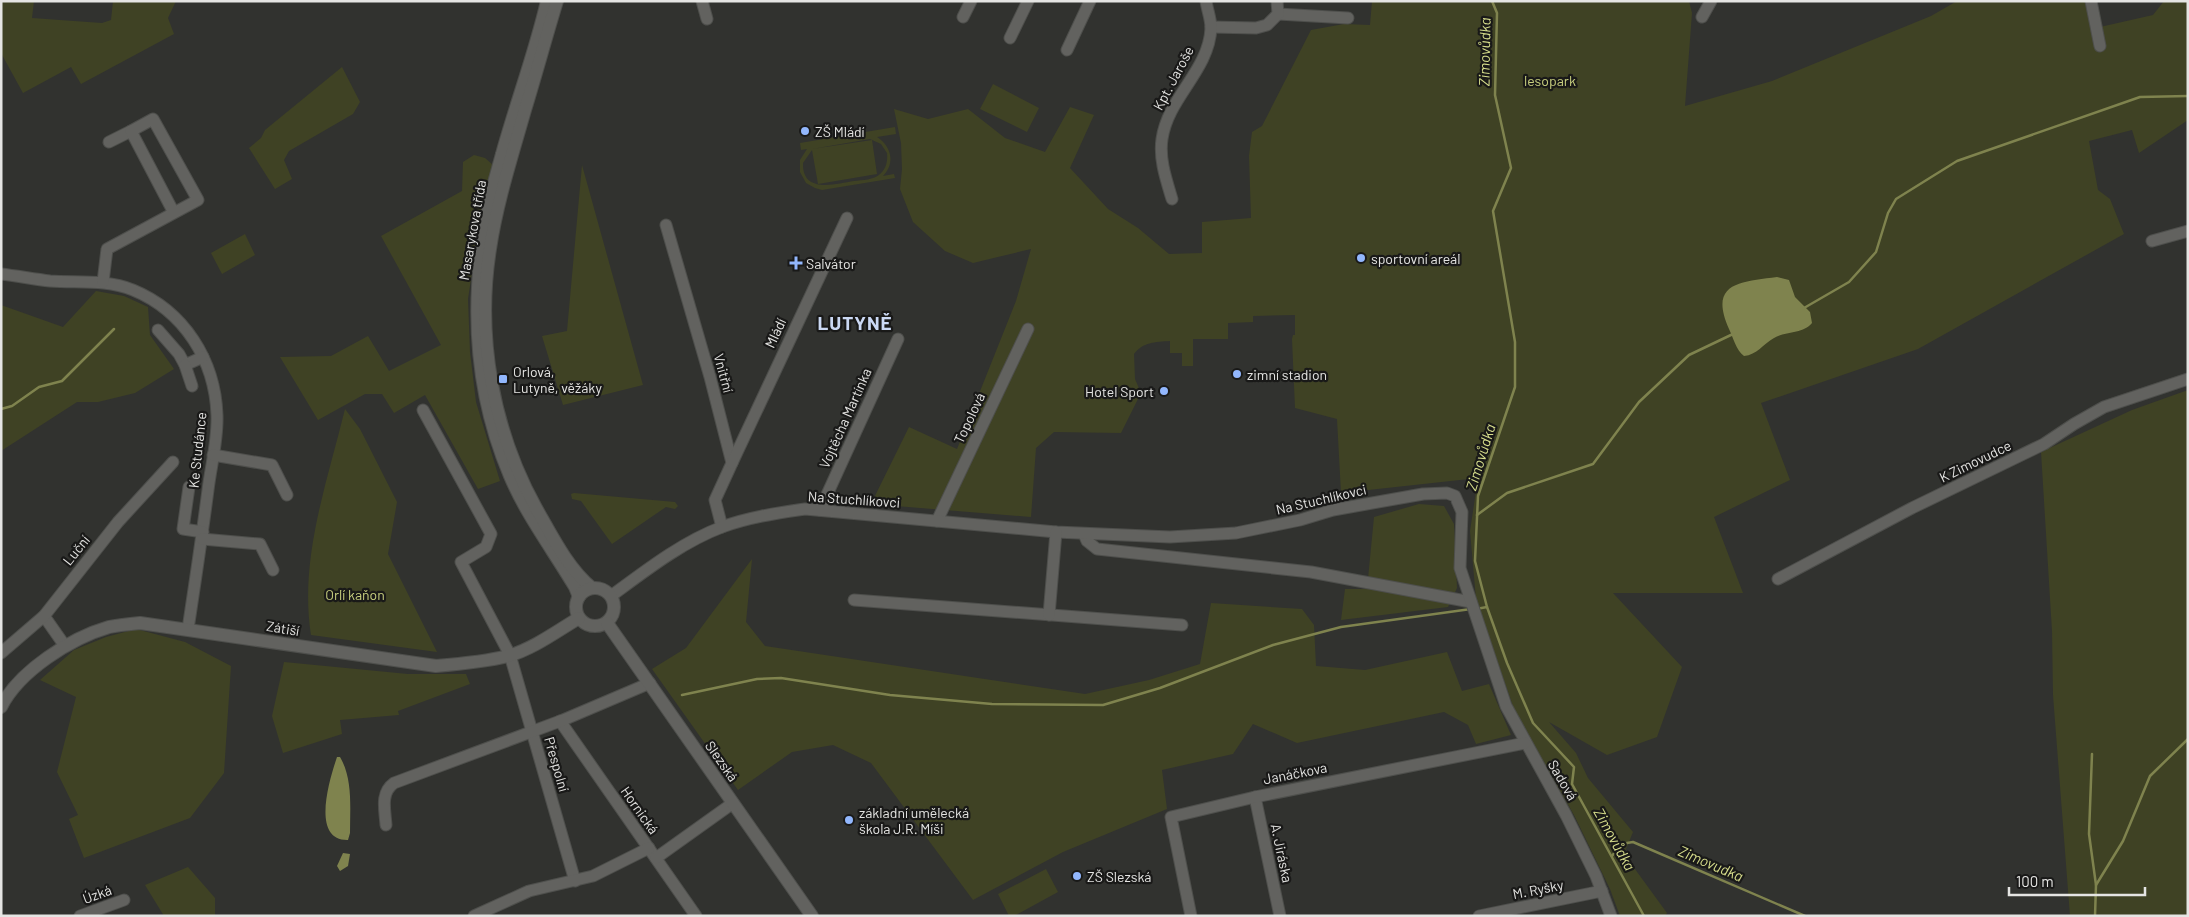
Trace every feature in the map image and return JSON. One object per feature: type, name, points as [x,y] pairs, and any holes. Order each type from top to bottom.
[{"type":"street","name":"Masarykova třída","points":[[547,1],[501,156],[486,214],[478,272],[476,324],[482,386],[500,452],[527,511],[575,587],[579,597]]},
{"type":"street","name":"Masarykova třída","points":[[557,1],[495,220],[487,270],[486,335],[494,398],[520,478],[554,538],[579,575],[592,588]]},
{"type":"street","points":[[702,1],[707,18]]},
{"type":"street","points":[[963,17],[970,1]]},
{"type":"street","points":[[1010,38],[1028,1]]},
{"type":"street","points":[[1067,50],[1090,1]]},
{"type":"street","name":"Kpt. Jaroše","points":[[1172,198],[1161,154],[1162,138],[1167,120],[1204,56],[1211,27],[1206,1]]},
{"type":"street","points":[[1277,1],[1278,14]]},
{"type":"street","points":[[1702,17],[1711,1]]},
{"type":"street","points":[[2091,1],[2100,46]]},
{"type":"street","points":[[1211,27],[1256,28],[1267,25],[1278,14],[1348,18]]},
{"type":"street","points":[[102,282],[107,249],[198,200],[153,119],[109,142]]},
{"type":"street","points":[[131,131],[174,213]]},
{"type":"street","name":"Mládí","points":[[732,463],[846,218]]},
{"type":"street","name":"Vnitřní","points":[[666,225],[710,377],[732,463]]},
{"type":"street","points":[[2152,241],[2188,231]]},
{"type":"street","name":"Ke Studánce","points":[[1,274],[50,280],[102,282],[132,290],[165,309],[190,334],[203,357],[215,387],[217,417],[203,536],[188,629]]},
{"type":"street","name":"Topolová","points":[[937,521],[1028,329]]},
{"type":"street","points":[[158,330],[179,354],[192,386]]},
{"type":"street","name":"Vojtěcha Martínka","points":[[820,510],[898,339]]},
{"type":"street","points":[[185,365],[203,357]]},
{"type":"street","name":"K Zimovudce","points":[[1778,579],[1912,508],[2044,444],[2074,424],[2104,408],[2188,379]]},
{"type":"street","name":"Přespolní","points":[[423,410],[492,534],[486,547],[462,562],[510,655],[575,880]]},
{"type":"street","points":[[213,456],[272,465],[287,495]]},
{"type":"street","name":"Luční","points":[[1,653],[44,616],[118,522],[172,462]]},
{"type":"street","points":[[722,527],[715,500],[732,463]]},
{"type":"street","points":[[189,488],[183,530],[203,536],[260,544],[273,570]]},
{"type":"street","name":"Na Stuchlíkovci","points":[[611,596],[662,560],[722,527],[778,513],[820,510],[1056,532],[1170,537],[1236,533],[1300,520],[1333,510],[1423,494],[1447,493],[1455,496],[1462,512],[1460,568],[1506,706],[1524,743]]},
{"type":"street","points":[[1048,615],[1056,532]]},
{"type":"street","points":[[1084,534],[1087,541],[1097,549],[1311,572],[1471,602]]},
{"type":"street","points":[[592,588],[603,590],[611,596],[615,608],[607,623],[595,626],[589,625],[579,618],[576,607],[579,597],[592,588]]},
{"type":"street","points":[[854,600],[1182,625]]},
{"type":"street","points":[[44,616],[65,646]]},
{"type":"street","name":"Zátiší","points":[[1,707],[6,698],[34,668],[65,646],[109,627],[140,622],[436,666],[475,662],[510,655],[547,637],[579,618]]},
{"type":"street","name":"Slezská","points":[[607,623],[812,916]]},
{"type":"street","points":[[386,825],[384,797],[387,790],[394,783],[560,721],[650,683]]},
{"type":"street","name":"Hornická","points":[[560,721],[696,916]]},
{"type":"street","name":"Janáčkova","points":[[1191,916],[1171,817],[1255,796],[1524,743]]},
{"type":"street","name":"Sadová","points":[[1524,743],[1566,814],[1602,891],[1611,916]]},
{"type":"street","name":"A. Jiráska","points":[[1255,796],[1280,916]]},
{"type":"street","points":[[474,916],[529,891],[593,876],[652,853],[733,802]]},
{"type":"street","name":"M. Ryšky","points":[[1479,916],[1602,891]]},
{"type":"street","name":"Úzká","points":[[80,916],[124,900]]},
{"type":"green space","points":[[1,1],[34,1],[32,18],[102,23],[111,20],[113,1],[176,1],[168,18],[174,34],[81,84],[71,67],[23,93],[1,53]]},
{"type":"green space","name":"lesopark","points":[[1372,1],[1689,1],[1692,13],[1685,106],[1772,81],[1931,16],[1957,1],[2087,1],[2100,27],[2153,15],[2164,1],[2188,1],[2188,120],[2139,153],[2132,130],[2089,141],[2098,190],[2110,199],[2124,234],[1918,349],[1761,403],[1790,480],[1714,517],[1743,593],[1613,593],[1682,667],[1657,737],[1607,755],[1549,722],[1576,753],[1588,778],[1633,832],[1624,854],[1667,913],[1665,916],[1620,916],[1610,889],[1574,815],[1516,715],[1476,599],[1470,531],[1478,478],[1341,493],[1337,419],[1295,408],[1292,339],[1293,335],[1295,335],[1295,315],[1253,316],[1253,322],[1228,323],[1228,339],[1193,339],[1193,366],[1182,366],[1182,353],[1170,353],[1170,341],[1154,342],[1141,347],[1134,354],[1135,379],[1141,393],[1121,433],[1054,432],[1036,448],[1031,517],[871,504],[909,427],[957,449],[1016,301],[1031,249],[973,263],[945,251],[913,222],[900,189],[902,169],[901,143],[894,109],[928,119],[968,109],[1005,138],[1045,152],[1070,107],[1094,115],[1070,168],[1108,209],[1138,228],[1169,254],[1202,253],[1202,222],[1251,218],[1249,156],[1252,132],[1262,126],[1311,30],[1344,24],[1370,25]]},
{"type":"green space","points":[[342,67],[360,102],[353,114],[289,151],[284,160],[292,179],[275,189],[249,148],[261,138],[265,130]]},
{"type":"green space","points":[[993,84],[1039,108],[1027,132],[980,109]]},
{"type":"green space","points":[[895,127],[896,134],[877,137],[886,145],[891,160],[890,166],[883,176],[894,174],[895,178],[822,190],[815,188],[806,183],[800,172],[800,160],[807,149],[801,150],[800,143]],"holes":[[[870,139],[881,144],[887,153],[887,162],[882,172],[875,177],[838,184],[821,185],[814,183],[808,179],[804,173],[803,163],[812,150],[818,184],[877,174],[872,140],[812,149]]]},
{"type":"green space","points":[[474,155],[485,158],[493,165],[479,226],[468,299],[470,352],[476,402],[500,481],[478,489],[425,395],[394,413],[382,394],[365,394],[318,420],[280,357],[331,356],[368,336],[389,371],[441,345],[381,236],[462,191],[463,162]]},
{"type":"green space","points":[[582,165],[643,385],[563,405],[542,336],[567,331]]},
{"type":"green space","points":[[245,234],[255,255],[222,274],[211,253]]},
{"type":"green space","points":[[96,291],[124,296],[148,307],[150,335],[174,369],[135,393],[98,402],[77,402],[1,451],[1,305],[63,327]]},
{"type":"green space","points":[[2188,390],[2188,916],[2070,916],[2053,695],[2052,631],[2041,452],[2132,410]]},
{"type":"green space","name":"Orlí kaňon","points":[[345,409],[360,429],[397,502],[388,554],[437,652],[311,635],[308,607],[312,550],[323,493]]},
{"type":"green space","points":[[571,494],[675,502],[678,506],[675,509],[666,507],[612,544],[581,501],[572,499]]},
{"type":"green space","points":[[1419,504],[1444,506],[1454,524],[1457,588],[1448,607],[1341,620],[1345,589],[1367,589],[1374,517]]},
{"type":"green space","points":[[752,559],[746,622],[765,646],[1085,694],[1149,680],[1200,664],[1211,603],[1302,609],[1314,625],[1316,666],[1365,670],[1447,652],[1462,691],[1489,684],[1511,735],[1476,744],[1468,725],[1444,712],[1297,743],[1253,724],[1233,754],[1162,770],[1167,809],[1063,852],[973,900],[871,763],[833,745],[792,752],[738,790],[652,669],[686,648]]},
{"type":"green space","points":[[136,629],[185,642],[231,666],[224,773],[190,818],[84,858],[69,819],[78,815],[57,772],[76,697],[40,680],[74,650],[106,637]]},
{"type":"green space","points":[[284,662],[408,674],[466,674],[470,684],[398,711],[399,715],[340,720],[342,734],[283,753],[272,716]]},
{"type":"green space","points":[[188,867],[215,898],[215,916],[164,916],[145,885]]},
{"type":"green space","points":[[1046,869],[1058,892],[1014,916],[1009,916],[998,894]]},
{"type":"shaded area","points":[[1777,277],[1789,280],[1795,297],[1810,312],[1812,323],[1799,331],[1774,338],[1756,351],[1744,356],[1735,343],[1724,313],[1723,302],[1725,293],[1740,283]]},
{"type":"shaded area","points":[[337,757],[340,757],[344,766],[349,784],[350,833],[348,840],[336,838],[329,830],[326,820],[327,793]]},
{"type":"shaded area","points":[[343,853],[350,854],[348,866],[340,871],[337,866]]},
{"type":"waterway","name":"Zimovůdka","points":[[1492,1],[1497,13],[1495,95],[1511,168],[1493,211],[1515,342],[1515,387],[1478,496],[1475,561],[1487,607],[1507,663],[1533,723],[1574,767],[1572,784],[1644,916]]},
{"type":"waterway","points":[[1804,308],[1849,282],[1876,252],[1888,213],[1896,199],[1957,161],[2140,97],[2188,96]]},
{"type":"waterway","points":[[1,409],[12,406],[39,387],[62,381],[114,329]]},
{"type":"waterway","points":[[1477,515],[1507,493],[1593,464],[1639,402],[1689,355],[1733,334]]},
{"type":"waterway","points":[[1476,609],[1487,607]]},
{"type":"waterway","points":[[682,695],[757,679],[781,678],[890,695],[992,704],[1103,705],[1160,688],[1273,645],[1341,627],[1471,609]]},
{"type":"waterway","points":[[2096,885],[2123,841],[2150,776],[2188,739]]},
{"type":"waterway","points":[[2092,754],[2089,834],[2096,885],[2095,916]]},
{"type":"waterway","name":"Zimovudka","points":[[1612,856],[1621,844],[1633,842],[1805,916]]},
{"type":"place","name":"ZŠ Mládí","points":[[805,131]]},
{"type":"place","name":"sportovní areál","points":[[1361,258]]},
{"type":"place","name":"Salvátor","points":[[796,263]]},
{"type":"place","name":"zimní stadion","points":[[1237,374]]},
{"type":"place","name":"Orlová, Lutyně, věžáky","points":[[503,379]]},
{"type":"place","name":"Hotel Sport","points":[[1164,391]]},
{"type":"place","name":"základní umělecká škola J.R. Míši","points":[[849,820]]},
{"type":"place","name":"ZŠ Slezská","points":[[1077,876]]},
{"type":"district","name":"LUTYNĚ","points":[[855,322]]}]
